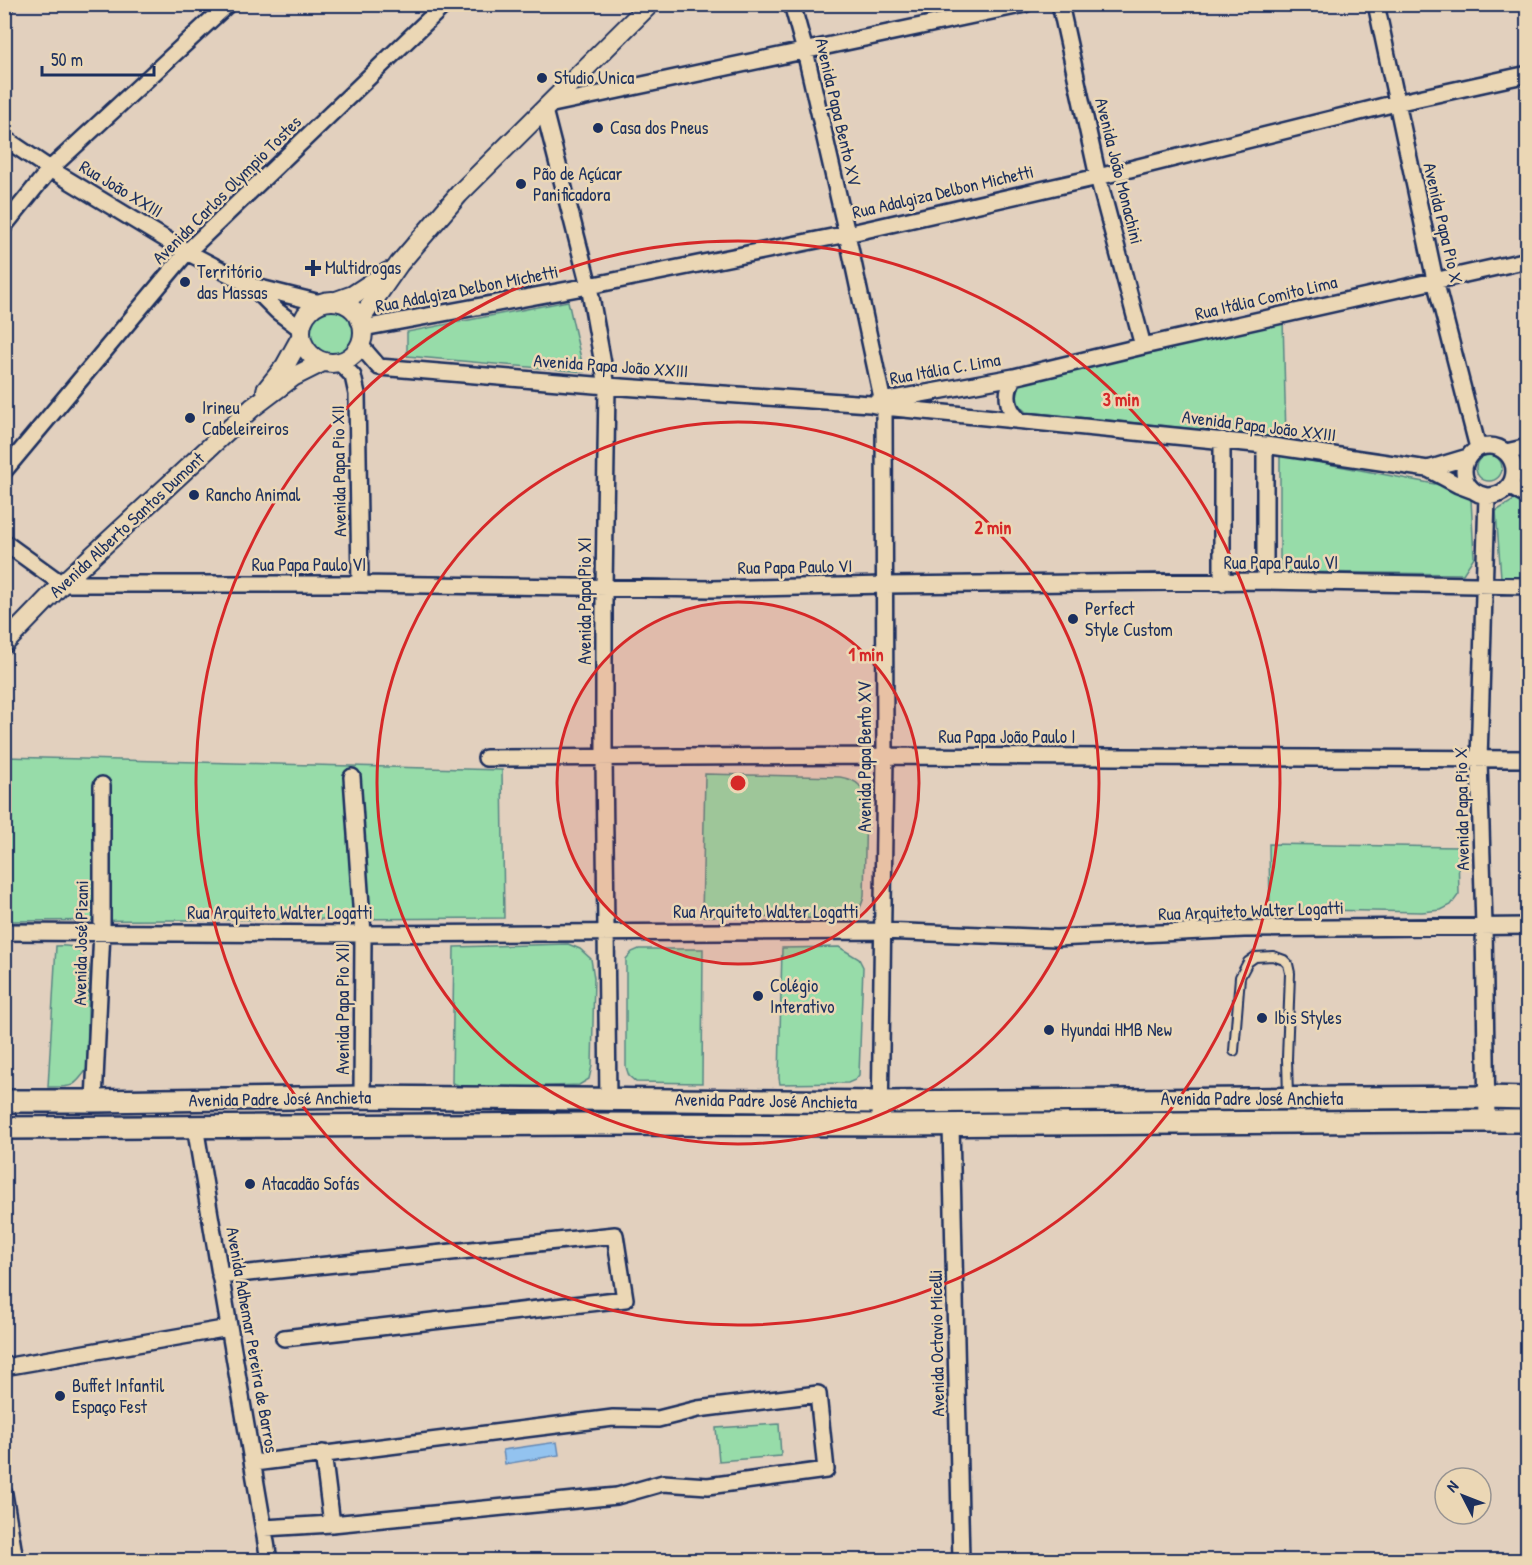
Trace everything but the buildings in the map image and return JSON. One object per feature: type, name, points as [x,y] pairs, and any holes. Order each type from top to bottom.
[{"type":"main road","name":"Avenida Padre José Anchieta","points":[[4,1101],[362,1097],[881,1102],[1527,1098]]},
{"type":"main road","name":"Avenida Padre José Anchieta","points":[[4,1128],[1527,1121]]},
{"type":"street","points":[[4,226],[50,169],[228,4]]},
{"type":"street","name":"Avenida Carlos Olympio Tostes","points":[[4,471],[187,252],[445,4]]},
{"type":"street","points":[[399,264],[353,295],[328,302],[307,314],[301,333],[308,352],[315,358],[331,362],[348,359],[355,352],[361,331],[399,264],[459,194],[650,4]]},
{"type":"street","name":"Avenida Papa Bento XV","points":[[792,4],[847,234],[879,403],[885,585],[880,1125]]},
{"type":"street","points":[[546,107],[1025,4]]},
{"type":"street","name":"Avenida João Monachini","points":[[1060,4],[1098,177],[1143,346]]},
{"type":"street","name":"Avenida Papa Pio X","points":[[1376,4],[1473,453]]},
{"type":"street","name":"Rua Adalgiza Delbon Michetti","points":[[361,331],[847,234],[1098,177],[1396,103],[1527,74]]},
{"type":"street","name":"Avenida Papa Pio XI","points":[[546,107],[589,286],[607,386],[604,758],[608,1099]]},
{"type":"street","name":"Rua João XXIII","points":[[4,138],[50,169],[187,252],[252,286],[328,302]]},
{"type":"street","name":"Rua Itália Comito Lima","points":[[1014,377],[1527,260]]},
{"type":"street","name":"Rua João XXIII","points":[[252,286],[301,333]]},
{"type":"street","points":[[328,302],[346,305],[355,311],[361,331]]},
{"type":"street","name":"Avenida Papa João XXIII","points":[[361,331],[379,368],[607,386],[879,403],[1019,420],[1222,440],[1428,469],[1481,494]]},
{"type":"street","name":"Avenida Alberto Santos Dumont","points":[[252,408],[285,366],[301,333]]},
{"type":"street","name":"Avenida Alberto Santos Dumont","points":[[4,644],[63,584],[252,408],[293,377],[331,362]]},
{"type":"street","name":"Avenida Papa Pio XII","points":[[331,362],[353,376],[357,394],[360,584]]},
{"type":"street","points":[[1014,377],[1007,397],[1012,412],[1019,420]]},
{"type":"street","name":"Rua Itália C. Lima","points":[[879,403],[1014,377]]},
{"type":"street","points":[[1222,440],[1222,583]]},
{"type":"street","points":[[1265,445],[1265,581]]},
{"type":"street","points":[[1485,446],[1493,446],[1506,452],[1514,465],[1514,472],[1509,486],[1503,492],[1496,495],[1481,494],[1469,486],[1464,472],[1473,453],[1485,446]]},
{"type":"street","points":[[1506,452],[1527,447]]},
{"type":"street","name":"Avenida Papa João XXIII","points":[[1428,469],[1473,453]]},
{"type":"street","points":[[1509,486],[1527,497]]},
{"type":"street","name":"Avenida Papa Pio X","points":[[1481,494],[1484,585],[1479,760],[1487,1121]]},
{"type":"street","points":[[4,542],[63,584]]},
{"type":"street","name":"Rua Papa Paulo VI","points":[[63,584],[360,584],[711,589],[1265,581],[1527,585]]},
{"type":"street","name":"Rua Papa João Paulo I","points":[[486,758],[885,756],[1527,759]]},
{"type":"street","name":"Avenida Papa Pio XII","points":[[352,777],[363,934],[362,1097]]},
{"type":"street","name":"Avenida José Pizani","points":[[94,1101],[102,931],[102,785]]},
{"type":"street","name":"Rua Arquiteto Walter Logatti","points":[[4,932],[363,934],[882,931],[1056,938],[1244,929],[1527,926]]},
{"type":"street","name":"Avenida Octavio Micelli","points":[[951,1125],[961,1560]]},
{"type":"street","name":"Avenida Adhemar Pereira de Barros","points":[[195,1126],[269,1560]]},
{"type":"street","points":[[220,1276],[615,1235],[625,1299],[284,1338]]},
{"type":"street","points":[[4,1367],[229,1328]]},
{"type":"street","points":[[254,1463],[613,1418],[658,1419],[698,1409],[818,1394],[826,1470],[708,1486],[663,1483],[618,1496],[332,1524],[264,1528]]},
{"type":"street","points":[[323,1453],[332,1524]]},
{"type":"street","points":[[4,1494],[15,1560]]},
{"type":"lane","points":[[1234,1051],[1240,976],[1248,962],[1255,957],[1273,956],[1284,960],[1288,964],[1290,973],[1288,1099]]},
{"type":"green space","points":[[568,301],[584,372],[407,356],[407,332]]},
{"type":"green space","points":[[331,309],[347,316],[354,332],[347,348],[331,355],[315,348],[308,332],[315,316]]},
{"type":"green space","points":[[1283,319],[1286,438],[1026,412],[1016,398],[1022,381]]},
{"type":"green space","points":[[1280,455],[1456,488],[1471,499],[1474,557],[1463,574],[1280,572]]},
{"type":"green space","points":[[1489,455],[1498,459],[1502,468],[1498,477],[1489,481],[1480,477],[1476,468],[1480,459]]},
{"type":"green space","points":[[1514,500],[1527,505],[1527,577],[1501,577],[1496,511]]},
{"type":"green space","points":[[5,757],[502,770],[504,918],[5,921]]},
{"type":"green space","points":[[705,774],[840,777],[856,782],[864,793],[866,805],[864,896],[858,911],[843,919],[702,916]]},
{"type":"green space","points":[[1269,844],[1458,847],[1459,894],[1451,905],[1441,910],[1422,912],[1270,909]]},
{"type":"green space","points":[[568,944],[580,949],[591,959],[594,978],[592,1066],[589,1079],[579,1085],[530,1087],[465,1087],[452,1083],[454,947]]},
{"type":"green space","points":[[56,946],[77,949],[89,966],[87,1069],[71,1086],[48,1087]]},
{"type":"green space","points":[[839,947],[859,959],[863,967],[859,1075],[848,1083],[780,1084],[782,948]]},
{"type":"green space","points":[[639,949],[703,949],[702,1083],[636,1082],[629,1076],[626,1067],[626,959],[632,952]]},
{"type":"green space","points":[[779,1424],[781,1456],[719,1461],[716,1428]]},
{"type":"water","points":[[557,1442],[559,1455],[505,1464],[503,1450]]},
{"type":"place","name":"Studio Unica","points":[[542,78]]},
{"type":"place","name":"Casa dos Pneus","points":[[598,128]]},
{"type":"place","name":"Pão de Açúcar Panificadora","points":[[521,184]]},
{"type":"place","name":"Multidrogas","points":[[313,268]]},
{"type":"place","name":"Território das Massas","points":[[185,282]]},
{"type":"place","name":"Irineu Cabeleireiros","points":[[190,418]]},
{"type":"place","name":"Rancho Animal","points":[[194,495]]},
{"type":"place","name":"Perfect Style Custom","points":[[1073,619]]},
{"type":"place","name":"Colégio Interativo","points":[[758,996]]},
{"type":"place","name":"Ibis Styles","points":[[1262,1018]]},
{"type":"place","name":"Hyundai HMB New","points":[[1049,1030]]},
{"type":"place","name":"Atacadão Sofás","points":[[250,1184]]},
{"type":"place","name":"Buffet Infantil Espaço Fest","points":[[60,1396]]}]
